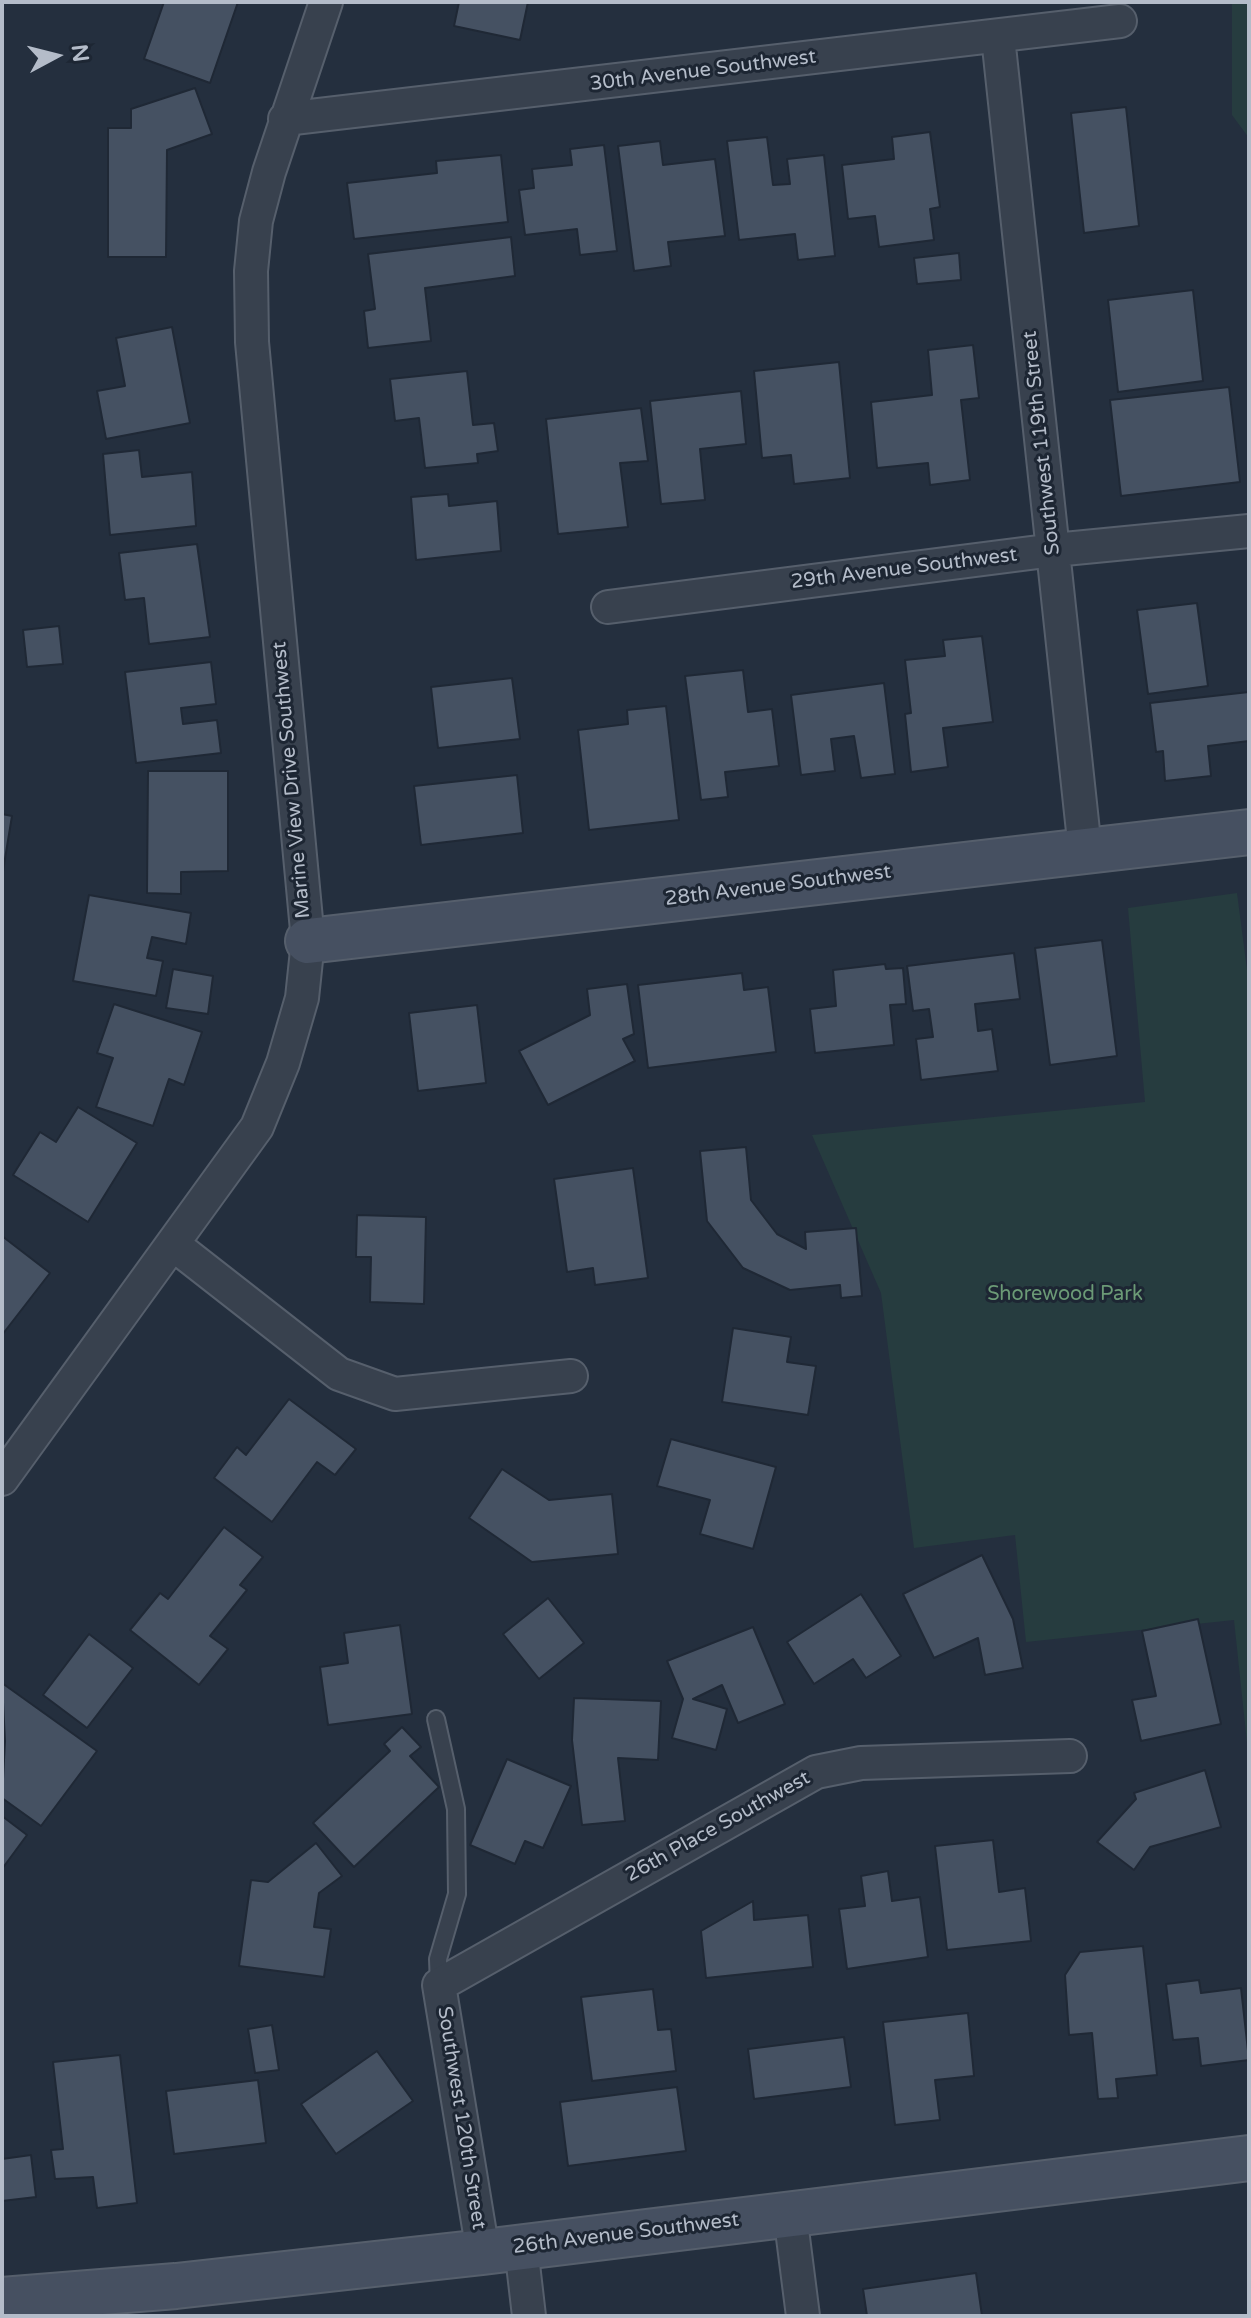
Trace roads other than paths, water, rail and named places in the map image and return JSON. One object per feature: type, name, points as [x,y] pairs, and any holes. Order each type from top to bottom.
[{"type":"street","name":"Marine View Drive Southwest","points":[[2,1479],[257,1127],[283,1063],[302,998],[308,941],[252,328],[251,271],[256,221],[285,119],[326,2]]},
{"type":"street","name":"30th Avenue Southwest","points":[[285,119],[1120,21]]},
{"type":"street","name":"Southwest 119th Street","points":[[998,37],[1085,850]]},
{"type":"street","name":"29th Avenue Southwest","points":[[608,607],[1054,550],[1249,531]]},
{"type":"street","name":"28th Avenue Southwest","points":[[308,941],[1249,832]]},
{"type":"street","points":[[174,1245],[339,1374],[395,1394],[571,1376]]},
{"type":"street","name":"26th Place Southwest","points":[[439,1985],[816,1772],[861,1763],[1070,1756]]},
{"type":"street","name":"Southwest 120th Street","points":[[439,1985],[502,2249],[529,2316]]},
{"type":"street","name":"26th Avenue Southwest","points":[[2,2300],[176,2286],[502,2249],[1249,2158]]},
{"type":"street","points":[[790,2214],[803,2316]]},
{"type":"lane","points":[[436,1719],[456,1823],[457,1894],[438,1959],[439,1985]]},
{"type":"park label","name":"Shorewood Park","points":[[1065,1295]]}]
